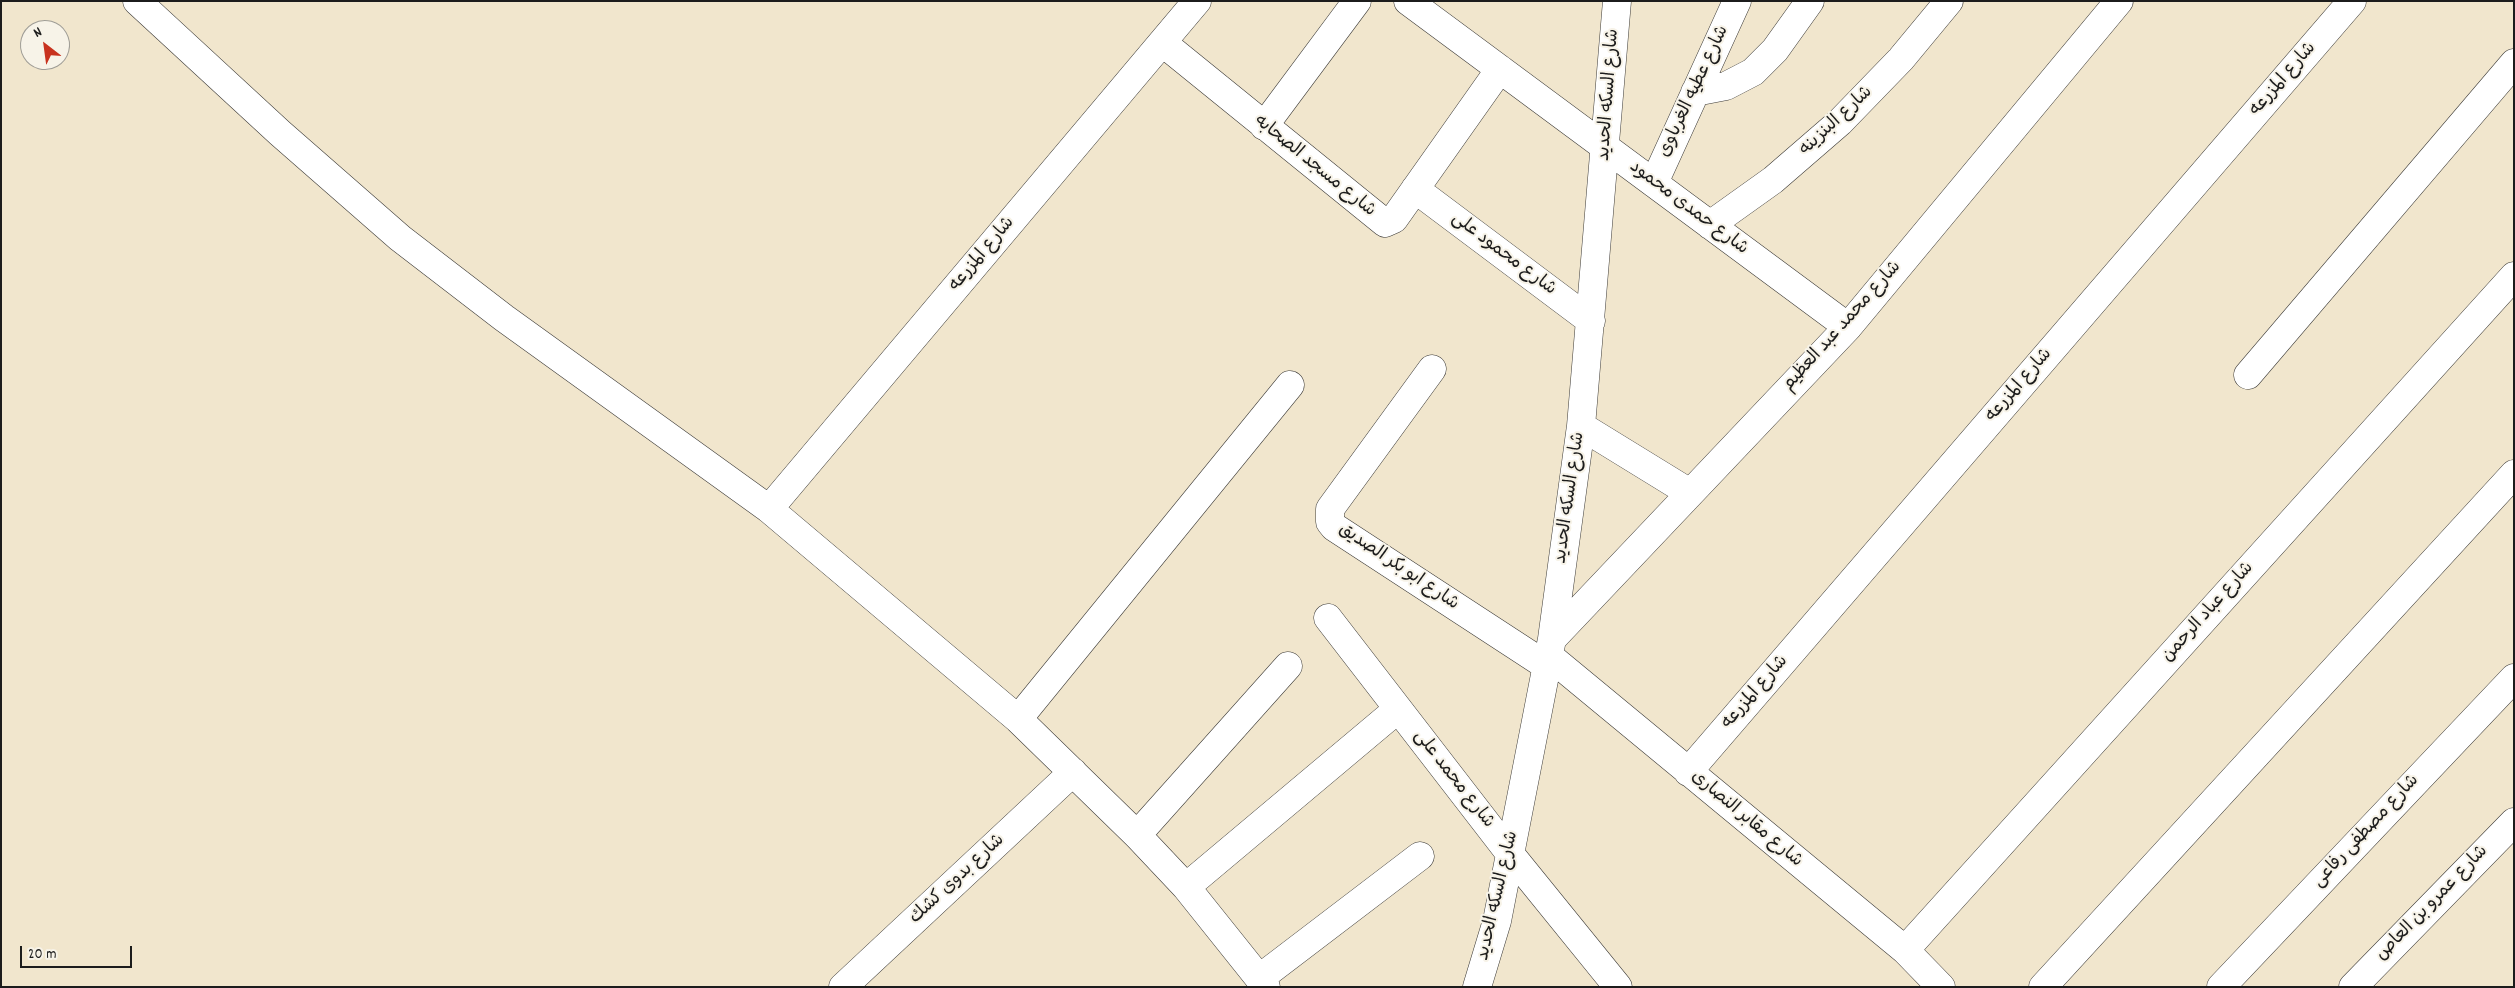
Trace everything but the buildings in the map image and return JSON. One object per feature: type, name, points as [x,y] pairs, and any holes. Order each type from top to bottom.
[{"type":"street","points":[[137,1],[280,133],[400,238],[504,318],[699,456],[769,509],[1018,719],[1136,835],[1186,888],[1263,982],[1420,856]]},
{"type":"street","name":"شارع المزرعه","points":[[769,509],[1197,1]]},
{"type":"street","points":[[1264,126],[1357,1]]},
{"type":"street","name":"شارع حمدى محمود","points":[[1408,1],[1848,327]]},
{"type":"street","name":"شارع السكه الحديد","points":[[1477,987],[1497,921],[1549,654],[1581,426],[1617,1]]},
{"type":"street","name":"شارع عطيه الغرباوى","points":[[1654,183],[1737,1]]},
{"type":"street","points":[[1695,92],[1726,86],[1753,72],[1775,50],[1810,1]]},
{"type":"street","name":"شارع البنزينه","points":[[1710,225],[1773,180],[1840,122],[1901,59],[1949,1]]},
{"type":"street","name":"شارع محمد عبد العظيم","points":[[1549,654],[1690,494],[1848,327],[2119,1]]},
{"type":"street","name":"شارع المزرعه","points":[[1688,772],[2352,1]]},
{"type":"street","name":"شارع مسجد الصحابه","points":[[1163,43],[1380,221],[1390,222],[1500,69]]},
{"type":"street","points":[[2248,375],[2514,63]]},
{"type":"street","name":"شارع محمود على","points":[[1415,189],[1591,321]]},
{"type":"street","name":"شارع عباد الرحمن","points":[[1905,950],[2514,276]]},
{"type":"street","name":"شارع ابو بكر الصديق","points":[[1432,369],[1330,509],[1330,522],[1334,527],[1549,654]]},
{"type":"street","points":[[1018,719],[1290,385]]},
{"type":"street","points":[[1581,426],[1690,494]]},
{"type":"street","points":[[2043,987],[2514,474]]},
{"type":"street","name":"شارع محمد على","points":[[1328,618],[1510,855],[1618,987]]},
{"type":"street","name":"شارع مقابر النصارى","points":[[1549,654],[1688,772],[1905,950],[1941,987]]},
{"type":"street","points":[[1136,835],[1288,666]]},
{"type":"street","name":"شارع مصطفى رفاعى","points":[[2221,987],[2514,678]]},
{"type":"street","points":[[1186,888],[1398,710]]},
{"type":"street","name":"شارع بدوى كشك","points":[[843,987],[1073,772]]},
{"type":"street","name":"شارع عمرو بن العاص","points":[[2353,987],[2514,822]]}]
